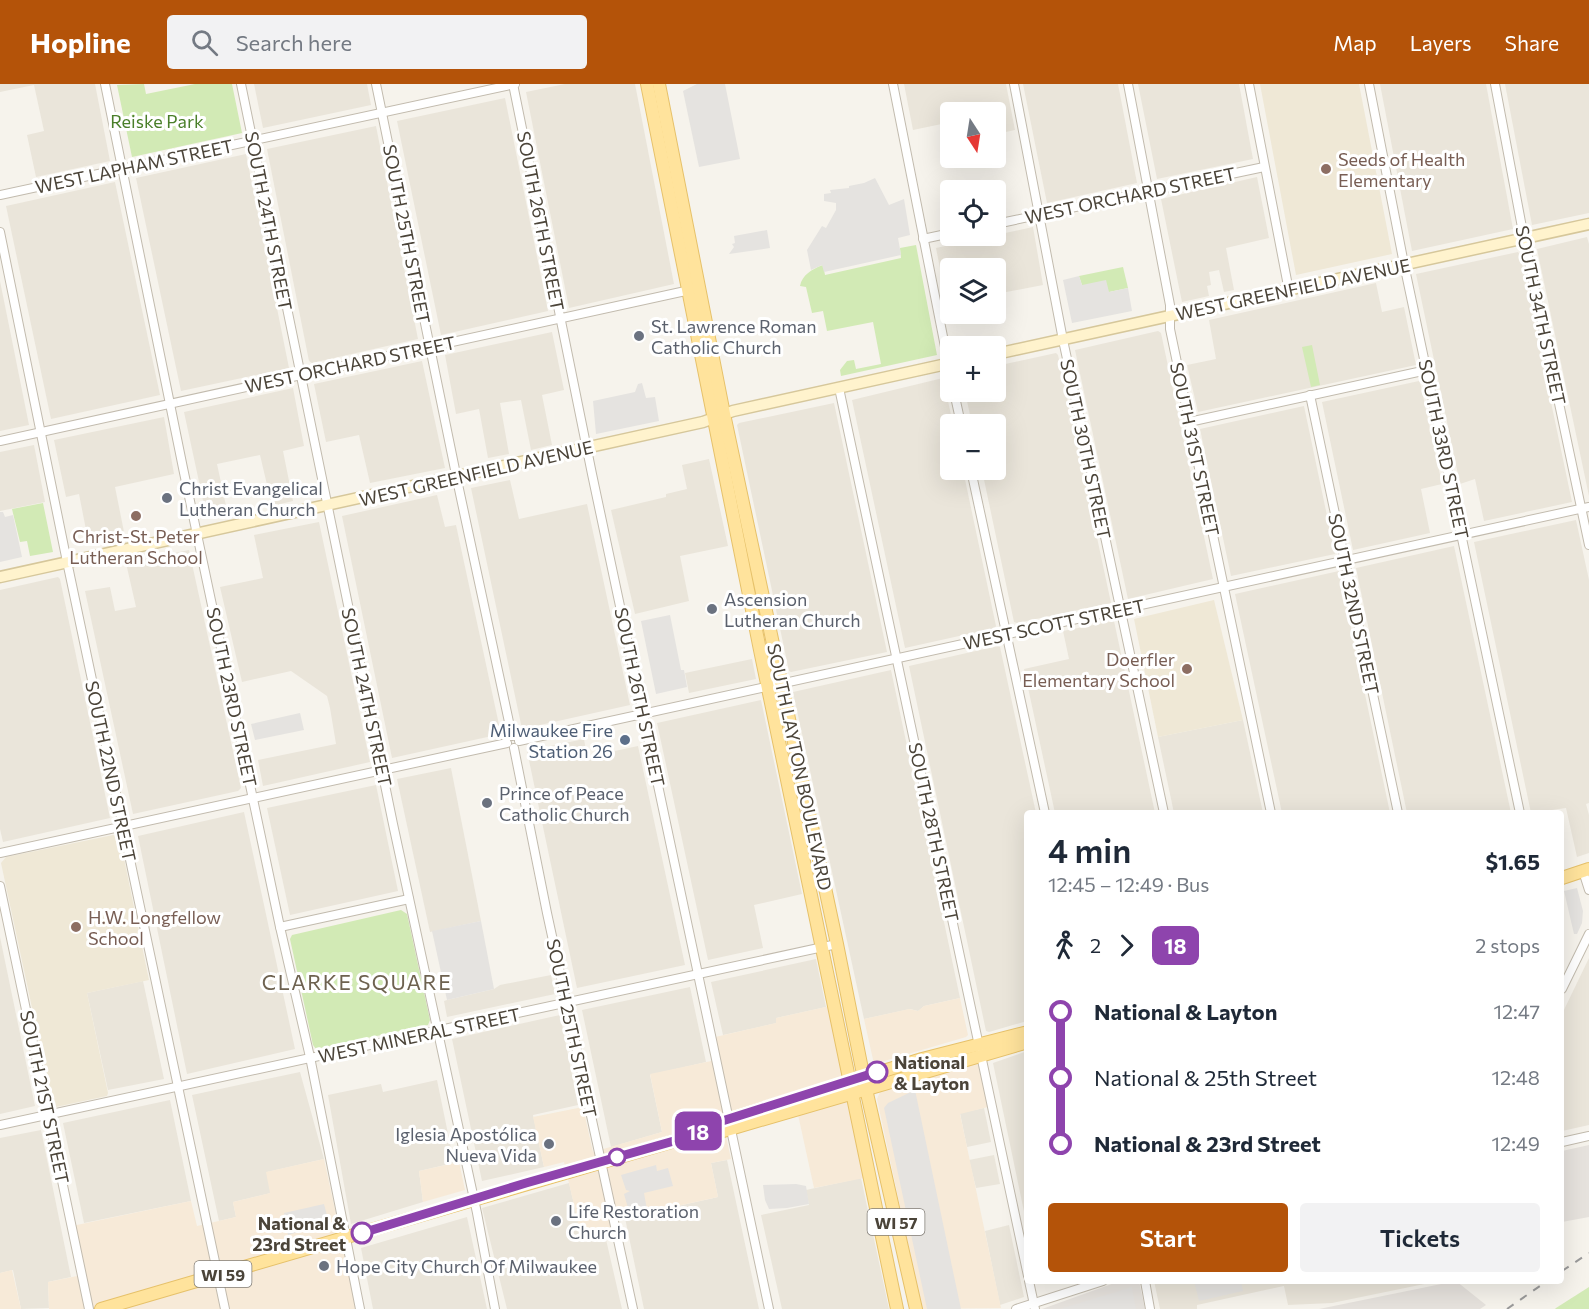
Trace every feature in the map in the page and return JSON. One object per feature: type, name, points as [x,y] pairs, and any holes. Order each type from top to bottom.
[{"type":"main road","name":"SOUTH LAYTON BOULEVARD","points":[[647,84],[694,290]]},
{"type":"main road","name":"SOUTH LAYTON BOULEVARD","points":[[658,84],[767,687],[897,1309]]},
{"type":"main road","name":"WEST GREENFIELD AVENUE","points":[[1006,352],[1589,224]]},
{"type":"main road","name":"WEST GREENFIELD AVENUE","points":[[0,578],[456,478],[940,365]]},
{"type":"main road","name":"SOUTH LAYTON BOULEVARD","points":[[719,416],[783,683],[865,1083],[916,1309]]},
{"type":"main road","points":[[1564,877],[1586,870]]},
{"type":"main road","name":"WI 59","points":[[101,1309],[695,1135],[700,1128],[729,1124],[980,1050],[1024,1034]]},
{"type":"main road","name":"WI 59","points":[[980,1050],[1024,1043]]},
{"type":"main road","points":[[868,1173],[880,1173],[885,1196],[893,1209]]},
{"type":"street","name":"SOUTH 23RD STREET","points":[[105,84],[197,534],[310,1058],[360,1309]]},
{"type":"street","name":"SOUTH 24TH STREET","points":[[241,84],[495,1309]]},
{"type":"street","name":"SOUTH 25TH STREET","points":[[376,84],[456,478],[633,1309]]},
{"type":"street","name":"WEST LAPHAM STREET","points":[[0,195],[514,84]]},
{"type":"street","name":"SOUTH 26TH STREET","points":[[514,84],[587,448],[769,1309]]},
{"type":"street","points":[[893,84],[944,336]]},
{"type":"street","name":"SOUTH 30TH STREET","points":[[1014,84],[1063,340],[1163,810]]},
{"type":"street","name":"SOUTH 31ST STREET","points":[[1128,84],[1170,305],[1170,329],[1270,810]]},
{"type":"street","points":[[1249,84],[1289,291]]},
{"type":"street","name":"SOUTH 33RD STREET","points":[[1369,84],[1404,264],[1519,810]]},
{"type":"street","name":"SOUTH 34TH STREET","points":[[1495,84],[1524,238],[1585,508],[1589,545]]},
{"type":"street","name":"WEST ORCHARD STREET","points":[[1006,222],[1264,167]]},
{"type":"street","name":"SOUTH 22ND STREET","points":[[0,232],[225,1309]]},
{"type":"street","points":[[923,239],[940,235]]},
{"type":"street","name":"WEST ORCHARD STREET","points":[[0,441],[694,290]]},
{"type":"street","points":[[1189,422],[1427,370]]},
{"type":"street","name":"SOUTH 28TH STREET","points":[[839,388],[1024,1256]]},
{"type":"street","name":"SOUTH 32ND STREET","points":[[1310,395],[1397,810]]},
{"type":"street","points":[[973,480],[1044,810]]},
{"type":"street","name":"WEST SCOTT STREET","points":[[0,853],[1585,508]]},
{"type":"street","points":[[1586,870],[1588,887]]},
{"type":"street","name":"SOUTH 21ST STREET","points":[[0,886],[89,1309]]},
{"type":"street","points":[[280,927],[409,899]]},
{"type":"street","points":[[1564,985],[1589,934]]},
{"type":"street","name":"WEST MINERAL STREET","points":[[0,1125],[837,944]]},
{"type":"street","points":[[1564,1142],[1589,1136]]},
{"type":"street","points":[[1030,1284],[1034,1306]]},
{"type":"street","points":[[1016,1309],[1034,1306],[1095,1284]]},
{"type":"street","points":[[1146,1284],[1150,1309]]},
{"type":"shaded area","points":[[0,84],[95,84],[110,161],[36,177],[27,135],[44,131],[34,85],[0,92]]},
{"type":"shaded area","points":[[254,84],[367,84],[371,105],[263,128]]},
{"type":"shaded area","points":[[565,84],[635,84],[674,284],[569,308],[526,92]]},
{"type":"shaded area","points":[[697,84],[725,84],[740,159],[699,167],[683,91]]},
{"type":"shaded area","points":[[904,84],[1006,84],[1015,130],[1006,132],[1006,102],[940,102],[940,124],[913,130]]},
{"type":"shaded area","points":[[1023,84],[1118,84],[1137,183],[1047,203]]},
{"type":"shaded area","points":[[1138,84],[1239,84],[1253,159],[1157,179]]},
{"type":"shaded area","name":"Seeds of Health Elementary","points":[[1260,84],[1359,84],[1392,254],[1296,275]]},
{"type":"shaded area","points":[[1380,84],[1486,84],[1513,229],[1412,251]]},
{"type":"shaded area","points":[[1505,84],[1589,84],[1589,213],[1532,225]]},
{"type":"shaded area","points":[[505,98],[548,311],[441,335],[397,121]]},
{"type":"shaded area","points":[[376,126],[418,339],[312,363],[309,361],[267,149]]},
{"type":"shaded area","points":[[246,154],[289,368],[181,391],[136,178]]},
{"type":"shaded area","points":[[1257,177],[1269,238],[1226,248],[1234,290],[1224,292],[1219,270],[1209,272],[1211,285],[1207,286],[1209,296],[1182,302],[1161,199]]},
{"type":"shaded area","points":[[875,178],[889,205],[904,199],[910,235],[898,238],[901,255],[824,272],[822,265],[811,270],[807,250],[822,226],[826,228],[836,210],[836,203],[824,201],[824,194],[831,193],[830,190],[849,188],[849,186]]},
{"type":"shaded area","points":[[115,182],[160,395],[51,419],[6,206]]},
{"type":"shaded area","points":[[1033,227],[1043,285],[1006,292],[1006,258],[940,258],[940,268],[936,248],[1006,246],[1006,233]]},
{"type":"shaded area","points":[[767,230],[770,248],[729,254],[734,247],[732,244],[735,243],[734,236]]},
{"type":"shaded area","points":[[1587,237],[1589,244],[1589,496],[1537,249]]},
{"type":"shaded area","points":[[1518,252],[1572,502],[1484,521],[1475,479],[1460,484],[1416,274]]},
{"type":"shaded area","points":[[1079,276],[1082,285],[1106,280],[1109,292],[1128,288],[1132,311],[1072,323],[1063,280]]},
{"type":"shaded area","points":[[0,281],[29,425],[0,431]]},
{"type":"shaded area","points":[[1376,283],[1382,312],[1404,307],[1416,365],[1198,412],[1187,365],[1216,359],[1209,320]]},
{"type":"shaded area","points":[[1158,331],[1161,333],[1213,579],[1128,599],[1075,350]]},
{"type":"shaded area","points":[[552,332],[564,390],[542,395],[552,445],[531,450],[521,400],[500,403],[509,454],[488,458],[479,409],[456,414],[445,355]]},
{"type":"shaded area","points":[[1056,353],[1058,355],[1111,603],[1014,622],[984,480],[1006,480],[1006,414],[970,414],[967,402],[1006,402],[1006,364]]},
{"type":"shaded area","points":[[422,361],[445,468],[370,483],[359,435],[326,442],[314,384]]},
{"type":"shaded area","points":[[940,379],[940,402],[948,402],[951,414],[940,414],[940,480],[965,480],[995,628],[905,648],[852,400]]},
{"type":"shaded area","points":[[1419,381],[1442,484],[1421,489],[1430,533],[1353,550],[1322,402]]},
{"type":"shaded area","points":[[642,383],[646,398],[655,397],[659,421],[596,434],[593,401],[635,392],[638,384]]},
{"type":"shaded area","points":[[293,388],[304,446],[283,451],[293,501],[272,506],[260,455],[217,464],[228,515],[207,519],[184,412]]},
{"type":"shaded area","points":[[834,403],[887,652],[791,672],[737,425]]},
{"type":"shaded area","points":[[1304,406],[1335,554],[1231,576],[1200,429]]},
{"type":"shaded area","points":[[164,417],[174,474],[115,487],[125,537],[89,545],[79,494],[66,497],[54,440]]},
{"type":"shaded area","points":[[34,445],[45,502],[0,511],[0,452]]},
{"type":"shaded area","points":[[709,459],[728,546],[680,556],[689,601],[635,614],[611,510],[666,497],[666,494],[687,489],[682,465]]},
{"type":"shaded area","points":[[510,480],[519,519],[587,504],[630,705],[522,729],[471,488]]},
{"type":"shaded area","points":[[437,495],[445,527],[456,525],[501,734],[392,758],[342,516]]},
{"type":"shaded area","points":[[0,512],[3,512],[5,517],[13,515],[22,557],[0,562]]},
{"type":"shaded area","points":[[1576,520],[1589,580],[1589,803],[1586,804],[1589,815],[1589,853],[1577,857],[1566,808],[1530,810],[1474,542]]},
{"type":"shaded area","points":[[319,522],[370,762],[263,786],[258,760],[336,744],[330,708],[327,696],[291,671],[242,682],[220,587],[263,578],[254,535]]},
{"type":"shaded area","points":[[1454,546],[1510,810],[1406,810],[1356,568]]},
{"type":"shaded area","points":[[189,550],[241,788],[238,791],[133,814],[85,591],[110,587],[115,611],[136,607],[126,563]]},
{"type":"shaded area","points":[[1339,571],[1389,810],[1281,810],[1235,594]]},
{"type":"shaded area","points":[[58,577],[110,818],[3,842],[0,829],[0,590]]},
{"type":"shaded area","name":"Doerfler Elementary School","points":[[1214,600],[1243,720],[1158,737],[1134,619]]},
{"type":"shaded area","points":[[670,615],[681,670],[684,670],[687,687],[656,694],[641,621]]},
{"type":"shaded area","points":[[1114,621],[1154,810],[1054,810],[1024,669],[1069,659],[1063,631]]},
{"type":"shaded area","points":[[1000,647],[1035,810],[1024,810],[1024,1022],[989,1032],[986,1031],[909,666]]},
{"type":"shaded area","points":[[752,659],[756,679],[689,693],[685,673]]},
{"type":"shaded area","points":[[891,670],[960,998],[924,1006],[918,1011],[910,1009],[864,1019],[793,692]]},
{"type":"shaded area","points":[[761,700],[802,894],[754,905],[763,948],[708,960],[657,723]]},
{"type":"shaded area","points":[[300,713],[304,730],[255,740],[251,724]]},
{"type":"shaded area","points":[[1243,720],[1262,810],[1173,810],[1158,737]]},
{"type":"shaded area","points":[[584,739],[587,757],[638,746],[685,965],[577,988],[527,751]]},
{"type":"shaded area","points":[[451,768],[481,921],[430,932],[397,779]]},
{"type":"shaded area","points":[[376,785],[398,891],[290,915],[267,808]]},
{"type":"shaded area","points":[[244,812],[295,1049],[187,1074],[138,836]]},
{"type":"shaded area","name":"H.W. Longfellow School","points":[[113,835],[120,839],[149,980],[87,993],[108,1093],[107,1096],[56,1107],[52,1101],[1,863],[6,857]]},
{"type":"shaded area","points":[[1577,888],[1583,911],[1582,923],[1577,934],[1574,934],[1564,891]]},
{"type":"shaded area","points":[[481,921],[494,989],[447,1000],[432,931]]},
{"type":"shaded area","points":[[0,937],[35,1106],[0,1114]]},
{"type":"shaded area","points":[[1589,958],[1589,1125],[1564,1131],[1564,1010]]},
{"type":"shaded area","points":[[816,959],[826,1007],[776,1018],[777,1023],[723,1035],[711,982]]},
{"type":"shaded area","points":[[551,975],[555,994],[447,1017],[444,1001],[494,989],[500,985]]},
{"type":"shaded area","points":[[143,981],[164,1079],[108,1090],[87,993]]},
{"type":"shaded area","points":[[690,987],[706,1062],[650,1075],[662,1132],[611,1147],[582,1010]]},
{"type":"shaded area","points":[[960,998],[968,1035],[966,1037],[874,1064],[864,1019],[909,1009],[918,1011],[924,1006]]},
{"type":"shaded area","points":[[830,1006],[844,1077],[721,1114],[731,1159],[711,1163],[718,1197],[614,1220],[616,1232],[582,1239],[564,1162],[544,1167],[533,1117],[583,1107],[593,1152],[662,1132],[650,1074],[716,1060],[711,1038],[776,1023],[776,1018]]},
{"type":"shaded area","points":[[560,1015],[578,1105],[533,1115],[544,1167],[482,1181],[452,1039]]},
{"type":"shaded area","points":[[1024,1052],[1024,1212],[993,1063]]},
{"type":"shaded area","points":[[978,1063],[988,1107],[960,1114],[1001,1308],[922,1309],[877,1099],[880,1092]]},
{"type":"shaded area","points":[[300,1072],[324,1159],[267,1172],[271,1193],[233,1202],[236,1217],[219,1221],[192,1095]]},
{"type":"shaded area","points":[[437,1080],[454,1163],[419,1171],[423,1202],[351,1224],[328,1095],[381,1084],[383,1092]]},
{"type":"shaded area","points":[[915,1090],[961,1309],[927,1309],[884,1108],[888,1103]]},
{"type":"shaded area","points":[[851,1094],[869,1177],[814,1188],[797,1110]]},
{"type":"shaded area","points":[[170,1100],[191,1201],[84,1223],[63,1123]]},
{"type":"shaded area","points":[[984,1108],[991,1142],[967,1147],[960,1113]]},
{"type":"shaded area","points":[[41,1130],[71,1277],[48,1282],[49,1308],[21,1309],[13,1270],[0,1273],[0,1138]]},
{"type":"shaded area","points":[[1589,1145],[1589,1217],[1564,1222],[1564,1151]]},
{"type":"shaded area","points":[[994,1155],[1000,1184],[976,1188],[969,1160]]},
{"type":"shaded area","points":[[324,1159],[344,1251],[360,1309],[49,1309],[48,1282],[82,1275],[72,1226],[191,1201],[197,1226],[236,1217],[233,1202],[270,1193],[266,1172]]},
{"type":"shaded area","points":[[727,1160],[759,1309],[644,1309],[625,1218],[718,1197],[711,1163]]},
{"type":"shaded area","points":[[459,1162],[465,1190],[423,1202],[419,1171]]},
{"type":"shaded area","points":[[656,1165],[657,1171],[668,1168],[673,1186],[644,1193],[647,1210],[641,1211],[639,1205],[628,1208],[624,1194],[630,1191],[626,1190],[621,1175]]},
{"type":"shaded area","points":[[861,1178],[889,1309],[782,1309],[761,1215],[809,1205],[806,1190]]},
{"type":"shaded area","points":[[569,1183],[582,1238],[605,1235],[622,1309],[507,1309],[482,1208]]},
{"type":"shaded area","points":[[763,1185],[806,1186],[809,1204],[769,1209]]},
{"type":"shaded area","points":[[324,1204],[329,1223],[288,1235],[284,1213]]},
{"type":"shaded area","points":[[467,1217],[487,1309],[373,1309],[361,1248]]},
{"type":"shaded area","points":[[1009,1225],[1024,1297],[1000,1305],[985,1231]]},
{"type":"shaded area","points":[[12,1270],[21,1309],[0,1309],[0,1273]]},
{"type":"shaded area","points":[[1112,1284],[1140,1284],[1145,1309],[1042,1309]]},
{"type":"shaded area","points":[[1155,1284],[1424,1284],[1332,1303],[1288,1305],[1284,1286],[1197,1305],[1197,1309],[1160,1309]]},
{"type":"shaded area","points":[[1195,1284],[1242,1284],[1243,1291],[1199,1301]]},
{"type":"shaded area","points":[[1441,1284],[1460,1284],[1486,1305],[1480,1309],[1319,1309]]},
{"type":"shaded area","points":[[1132,1287],[1136,1309],[1060,1309]]},
{"type":"green space","name":"Reiske Park","points":[[144,84],[146,94],[195,84],[232,84],[242,133],[132,157],[117,85]]},
{"type":"green space","points":[[916,245],[937,355],[841,376],[840,370],[847,361],[854,360],[856,369],[881,364],[873,322],[827,331],[823,311],[812,313],[806,287],[800,286],[803,279],[811,271],[823,265],[825,275],[901,258],[900,248]]},
{"type":"green space","points":[[1123,267],[1128,288],[1109,292],[1082,285],[1079,276]]},
{"type":"green space","points":[[1312,345],[1320,385],[1311,387],[1302,347]]},
{"type":"green space","points":[[43,503],[53,552],[30,556],[27,541],[20,542],[12,509]]},
{"type":"green space","points":[[401,910],[407,914],[430,1020],[428,1025],[316,1049],[313,1045],[290,939],[292,935]]},
{"type":"green space","points":[[1589,1287],[1589,1309],[1555,1309],[1556,1308]]},
{"type":"railway","points":[[1564,1270],[1589,1253]]},
{"type":"railway","points":[[1507,1309],[1543,1284]]},
{"type":"bus line","name":"18","points":[[362,1233],[695,1135],[700,1128],[877,1072]]},
{"type":"place","name":"Seeds of Health Elementary","points":[[1326,169]]},
{"type":"place","name":"St. Lawrence Roman Catholic Church","points":[[639,336]]},
{"type":"place","name":"Christ Evangelical Lutheran Church","points":[[167,498]]},
{"type":"place","name":"Christ-St. Peter Lutheran School","points":[[136,516]]},
{"type":"place","name":"Ascension Lutheran Church","points":[[712,609]]},
{"type":"place","name":"Doerfler Elementary School","points":[[1187,669]]},
{"type":"place","name":"Milwaukee Fire Station 26","points":[[625,740]]},
{"type":"place","name":"Prince of Peace Catholic Church","points":[[487,803]]},
{"type":"place","name":"H.W. Longfellow School","points":[[76,927]]},
{"type":"place","name":"National & Layton","points":[[877,1072]]},
{"type":"place","name":"Iglesia Apostólica Nueva Vida","points":[[549,1144]]},
{"type":"place","name":"Life Restoration Church","points":[[556,1221]]},
{"type":"place","name":"National & 23rd Street","points":[[362,1233]]},
{"type":"place","name":"Hope City Church Of Milwaukee","points":[[324,1266]]},
{"type":"district","name":"CLARKE SQUARE","points":[[357,981]]}]
